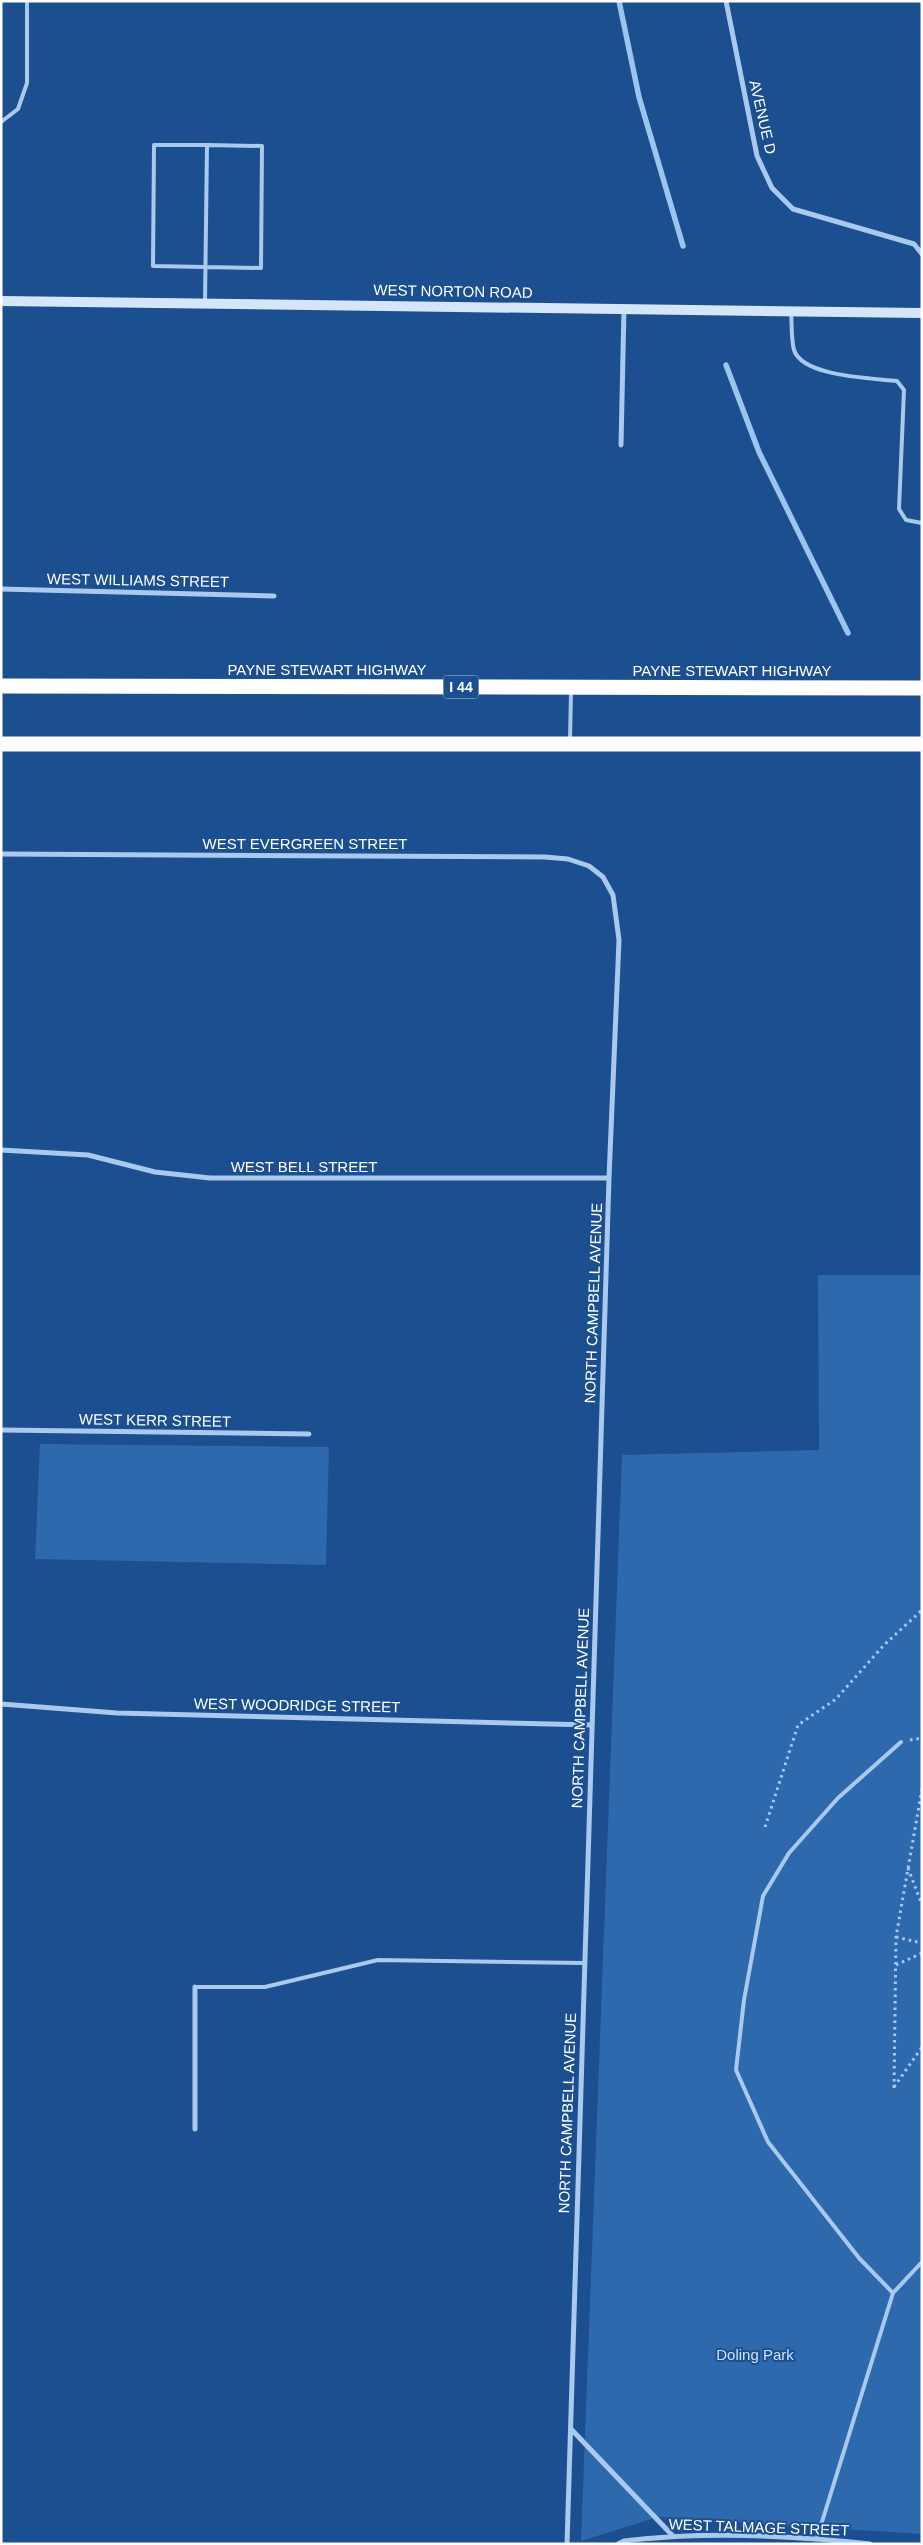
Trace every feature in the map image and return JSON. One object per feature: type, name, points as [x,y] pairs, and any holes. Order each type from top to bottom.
[{"type":"highway","name":"PAYNE STEWART HIGHWAY","points":[[1,686],[922,688]]},
{"type":"highway","points":[[1,744],[922,744]]},
{"type":"main road","name":"WEST NORTON ROAD","points":[[1,301],[624,308],[922,314]]},
{"type":"street","name":"AVENUE D","points":[[726,1],[757,156],[772,188],[792,209],[914,244],[922,254]]},
{"type":"street","points":[[621,445],[624,308]]},
{"type":"street","name":"WEST WILLIAMS STREET","points":[[1,589],[274,596]]},
{"type":"street","name":"WEST EVERGREEN STREET","points":[[1,854],[545,857],[568,859],[589,866],[603,876]]},
{"type":"street","name":"NORTH CAMPBELL AVENUE","points":[[567,2544],[609,1178],[619,940],[613,895],[603,876]]},
{"type":"street","name":"WEST BELL STREET","points":[[1,1150],[88,1155],[154,1172],[210,1178],[609,1178]]},
{"type":"street","name":"WEST KERR STREET","points":[[1,1430],[309,1434]]},
{"type":"street","name":"WEST WOODRIDGE STREET","points":[[1,1704],[117,1713],[592,1725]]},
{"type":"street","points":[[196,1987],[196,2130]]},
{"type":"street","points":[[570,2429],[672,2535]]},
{"type":"street","name":"WEST TALMAGE STREET","points":[[618,2544],[624,2541],[672,2535],[817,2538],[870,2544]]},
{"type":"lane","points":[[1,122],[18,109],[27,83],[27,1]]},
{"type":"lane","points":[[154,144],[262,146],[261,268],[205,267],[153,266],[154,144]]},
{"type":"lane","points":[[205,303],[207,145]]},
{"type":"lane","points":[[791,312],[794,351],[805,363],[824,372],[897,381],[904,390],[900,509],[906,520],[922,523]]},
{"type":"lane","points":[[570,744],[571,687]]},
{"type":"lane","points":[[893,2293],[858,2258],[768,2142],[736,2070],[744,2000],[763,1896],[789,1853],[838,1798],[901,1742]]},
{"type":"lane","points":[[196,1987],[265,1987],[378,1960],[584,1963]]},
{"type":"lane","points":[[817,2538],[893,2293],[922,2262]]},
{"type":"path","points":[[765,1827],[798,1724],[836,1699],[884,1645],[922,1610]]},
{"type":"path","points":[[922,1789],[896,1937],[894,2088],[922,2047]]},
{"type":"path","points":[[908,1867],[922,1905]]},
{"type":"path","points":[[896,1937],[922,1943]]},
{"type":"path","points":[[896,1965],[922,1953]]},
{"type":"green space","name":"Doling Park","points":[[818,1275],[922,1275],[922,2534],[658,2517],[581,2541],[622,1455],[819,1450]]},
{"type":"green space","points":[[40,1444],[329,1447],[326,1565],[35,1559]]},
{"type":"waterway","points":[[619,1],[639,97],[683,246]]},
{"type":"waterway","points":[[726,365],[759,452],[848,633]]}]
